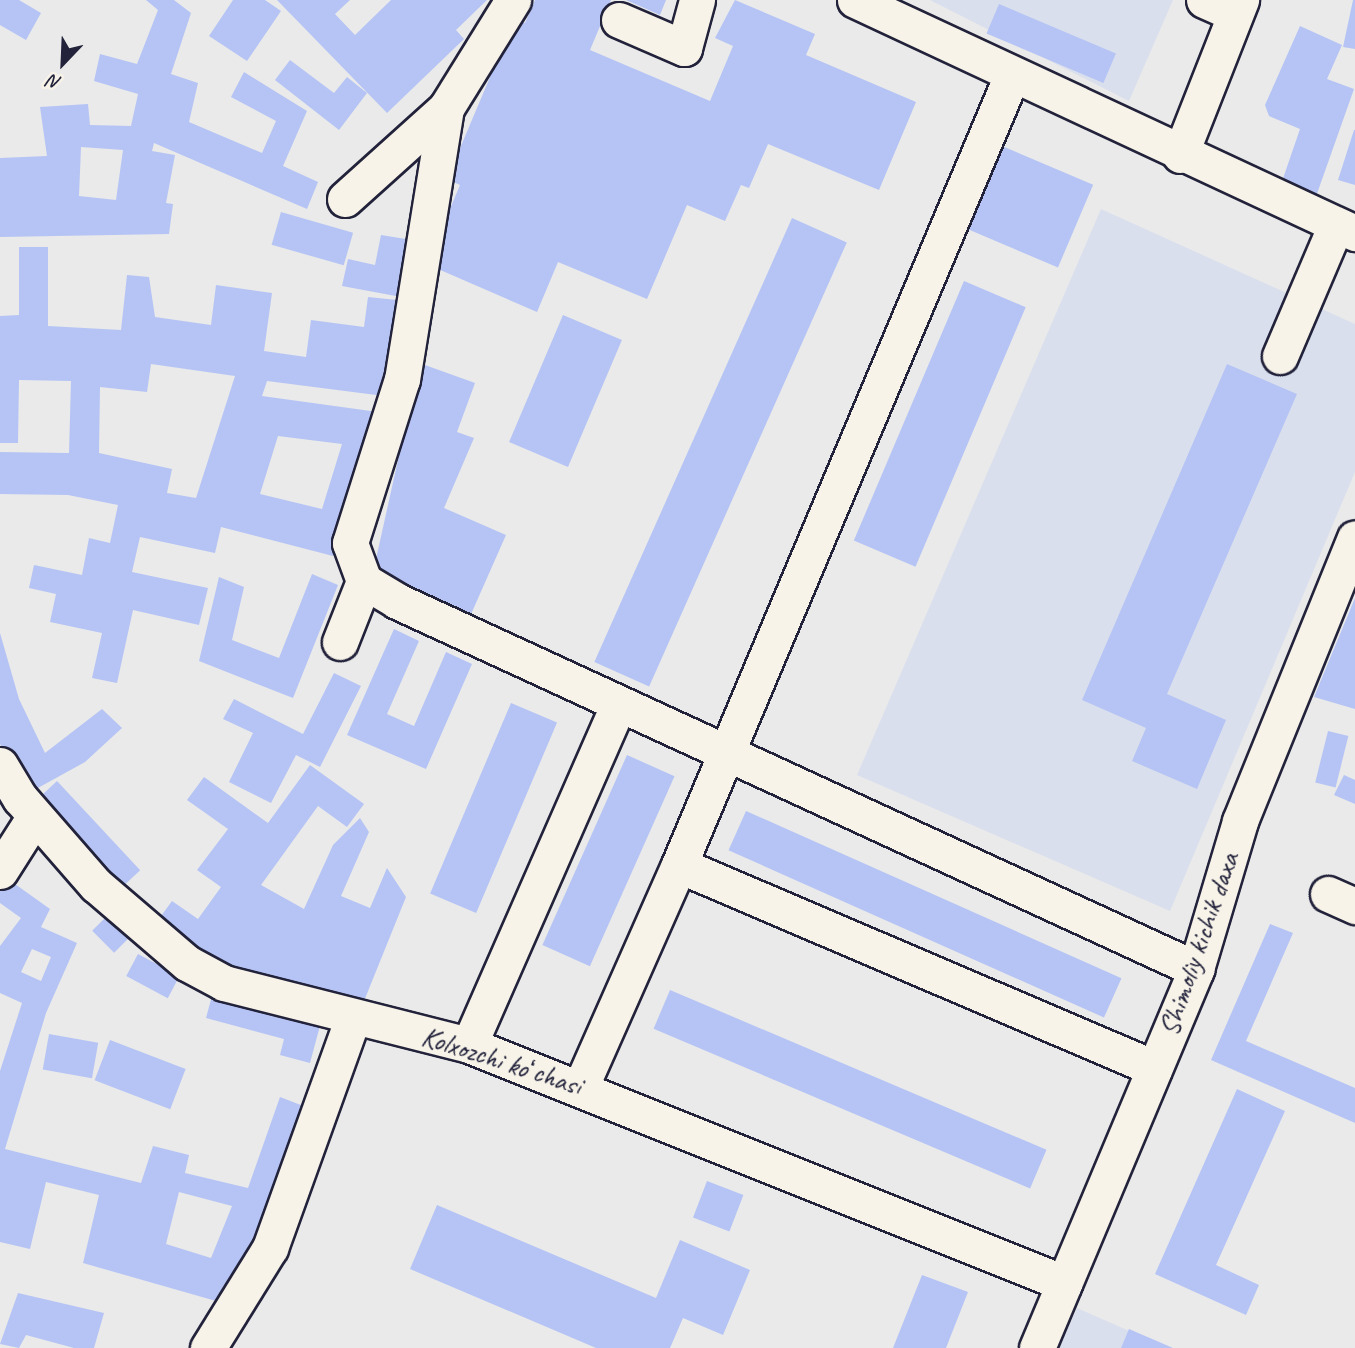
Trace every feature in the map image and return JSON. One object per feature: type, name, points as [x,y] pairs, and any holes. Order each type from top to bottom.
[{"type":"street","points":[[345,199],[446,108],[513,0]]},
{"type":"street","points":[[619,20],[684,48],[697,0]]},
{"type":"street","points":[[855,0],[1180,155],[1345,229],[1280,356]]},
{"type":"street","points":[[1180,155],[1238,7],[1204,0]]},
{"type":"street","points":[[581,1086],[679,865],[1012,75]]},
{"type":"street","points":[[446,108],[402,379],[350,543],[364,581],[397,601],[1196,969]]},
{"type":"street","name":"Shimoliy kichik daxa","points":[[1037,1348],[1196,969],[1240,821],[1355,538]]},
{"type":"street","points":[[340,642],[364,581]]},
{"type":"street","points":[[469,1045],[619,704]]},
{"type":"street","name":"Kolxozchi koʻchasi","points":[[0,765],[34,816],[96,885],[187,963],[224,984],[469,1045],[581,1086],[1065,1283]]},
{"type":"street","points":[[0,871],[34,816]]},
{"type":"street","points":[[679,865],[1154,1068]]},
{"type":"street","points":[[208,1348],[270,1248],[353,1018]]},
{"type":"shaded area","points":[[930,0],[1173,0],[1129,101]]},
{"type":"shaded area","points":[[1101,209],[1355,324],[1355,472],[1170,911],[857,775]]},
{"type":"shaded area","points":[[1077,1308],[1168,1348],[1059,1348]]},
{"type":"building","points":[[0,0],[19,0],[41,13],[26,40],[0,25]]},
{"type":"building","points":[[146,0],[174,0],[191,13],[171,74],[198,83],[189,122],[262,153],[276,121],[231,97],[244,72],[307,111],[283,166],[318,182],[307,209],[154,143],[152,151],[175,155],[166,203],[173,204],[169,234],[0,237],[0,158],[47,156],[40,107],[88,104],[90,125],[131,126],[138,94],[94,81],[100,54],[137,64],[158,10]],"holes":[[[81,147],[123,150],[116,200],[79,196]]]},
{"type":"building","points":[[233,0],[265,0],[281,11],[247,61],[209,36]]},
{"type":"building","points":[[277,0],[350,0],[335,14],[355,35],[391,0],[487,0],[456,30],[464,39],[387,113]]},
{"type":"building","points":[[535,0],[611,0],[590,50],[710,101],[733,46],[715,38],[735,0],[815,34],[806,55],[916,102],[879,190],[768,144],[749,188],[741,185],[725,221],[687,205],[647,299],[558,262],[537,312],[438,269],[436,242],[460,185],[447,179],[515,18],[525,23]]},
{"type":"building","points":[[626,0],[666,0],[660,15]]},
{"type":"building","points":[[1355,0],[1355,49],[1343,47]]},
{"type":"building","points":[[999,4],[1116,54],[1103,83],[986,33]]},
{"type":"building","points":[[1300,26],[1342,45],[1327,79],[1354,89],[1313,205],[1278,193],[1300,129],[1269,116],[1265,105]]},
{"type":"building","points":[[290,60],[334,93],[347,77],[367,93],[339,130],[275,80]]},
{"type":"building","points":[[1355,130],[1355,185],[1338,180]]},
{"type":"building","points":[[1002,146],[1093,185],[1058,268],[967,229]]},
{"type":"building","points":[[281,212],[353,233],[344,265],[272,245]]},
{"type":"building","points":[[792,218],[847,242],[649,686],[594,662]]},
{"type":"building","points":[[381,235],[412,240],[401,297],[342,286],[348,259],[375,265]]},
{"type":"building","points":[[19,247],[48,247],[48,326],[121,330],[127,275],[149,277],[155,317],[211,325],[216,285],[272,293],[264,351],[306,357],[311,320],[364,327],[368,297],[397,300],[384,396],[267,381],[262,396],[378,412],[333,556],[221,527],[215,553],[140,537],[132,572],[208,588],[199,625],[133,610],[117,683],[92,678],[102,633],[50,622],[56,594],[29,588],[34,565],[82,575],[89,538],[110,543],[118,505],[68,495],[0,494],[0,452],[69,453],[71,381],[19,380],[18,443],[0,443],[0,316],[19,315]],"holes":[[[151,364],[235,376],[196,498],[167,493],[172,469],[99,453],[100,387],[147,392]],[[278,436],[342,444],[322,509],[260,494]]]},
{"type":"building","points":[[964,281],[1026,307],[915,567],[854,541]]},
{"type":"building","points":[[563,315],[622,340],[568,467],[509,442]]},
{"type":"building","points":[[1227,364],[1297,394],[1167,694],[1226,720],[1197,789],[1132,761],[1146,728],[1082,700]]},
{"type":"building","points":[[425,365],[475,383],[457,432],[474,438],[444,508],[506,535],[468,621],[374,568],[408,415]]},
{"type":"building","points":[[312,574],[338,585],[293,698],[199,661],[219,577],[244,587],[232,640],[279,658]]},
{"type":"building","points":[[1355,598],[1355,709],[1314,697]]},
{"type":"building","points":[[394,629],[419,641],[387,714],[414,726],[446,652],[472,664],[426,769],[347,735]]},
{"type":"building","points":[[0,633],[19,699],[45,753],[102,709],[122,728],[85,762],[27,794],[0,744]]},
{"type":"building","points":[[334,673],[361,686],[320,767],[296,755],[271,803],[229,782],[253,733],[223,719],[234,699],[303,734]]},
{"type":"building","points":[[511,703],[557,723],[476,913],[430,894]]},
{"type":"building","points":[[1328,731],[1348,736],[1336,788],[1315,782]]},
{"type":"building","points":[[627,755],[675,776],[590,966],[542,945]]},
{"type":"building","points":[[310,765],[364,804],[347,827],[318,806],[261,885],[304,909],[333,845],[360,818],[369,832],[341,896],[370,908],[387,868],[406,897],[360,1011],[228,973],[153,927],[172,901],[198,919],[221,887],[197,870],[228,829],[187,800],[204,777],[268,823]]},
{"type":"building","points":[[1344,775],[1355,780],[1355,804],[1334,795]]},
{"type":"building","points":[[57,781],[140,870],[116,893],[33,804]]},
{"type":"building","points":[[746,811],[1121,978],[1104,1017],[729,850]]},
{"type":"building","points":[[8,879],[50,909],[41,927],[77,943],[46,1013],[5,1149],[141,1183],[153,1146],[189,1155],[185,1173],[248,1188],[280,1097],[306,1107],[230,1305],[83,1263],[99,1195],[46,1182],[30,1249],[0,1242],[0,1071],[22,1003],[0,993],[0,946],[21,918],[0,903],[0,891]],"holes":[[[32,949],[51,957],[41,981],[21,972]],[[179,1192],[232,1206],[211,1258],[166,1244]]]},
{"type":"building","points":[[112,911],[134,933],[114,953],[92,931]]},
{"type":"building","points":[[1270,924],[1293,933],[1246,1041],[1355,1088],[1355,1123],[1211,1060]]},
{"type":"building","points":[[138,954],[179,976],[168,998],[126,976]]},
{"type":"building","points":[[670,990],[1046,1150],[1030,1188],[654,1029]]},
{"type":"building","points":[[213,992],[321,1022],[310,1063],[280,1055],[284,1039],[206,1018]]},
{"type":"building","points":[[49,1034],[98,1043],[92,1078],[43,1069]]},
{"type":"building","points":[[110,1040],[186,1069],[170,1109],[95,1080]]},
{"type":"building","points":[[1237,1089],[1285,1111],[1216,1265],[1259,1285],[1246,1315],[1155,1274]]},
{"type":"building","points":[[707,1181],[743,1195],[729,1231],[693,1217]]},
{"type":"building","points":[[437,1205],[656,1298],[680,1240],[750,1270],[723,1335],[683,1318],[670,1348],[596,1348],[410,1269]]},
{"type":"building","points":[[922,1275],[968,1292],[946,1348],[893,1348]]},
{"type":"building","points":[[18,1293],[104,1313],[94,1348],[74,1348],[26,1335],[19,1348],[0,1344]]},
{"type":"building","points":[[1129,1329],[1173,1348],[1121,1348]]}]
